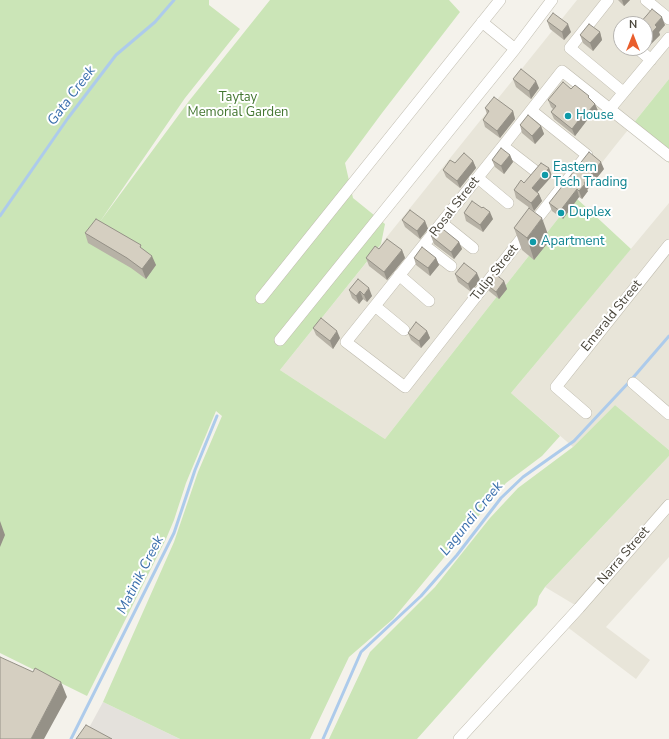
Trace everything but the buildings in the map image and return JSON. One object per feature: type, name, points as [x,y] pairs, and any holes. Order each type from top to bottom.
[{"type":"street","points":[[261,298],[500,0]]},
{"type":"street","points":[[280,340],[515,49],[552,0]]},
{"type":"street","points":[[608,0],[570,48],[623,92]]},
{"type":"street","points":[[646,0],[669,19]]},
{"type":"street","points":[[482,22],[515,49]]},
{"type":"street","points":[[669,38],[609,110],[669,156]]},
{"type":"street","points":[[646,56],[651,60]]},
{"type":"street","name":"Rosal Street","points":[[346,342],[562,71],[609,110]]},
{"type":"street","name":"Tulip Street","points":[[346,342],[405,387],[587,155],[532,110]]},
{"type":"street","points":[[503,146],[534,170]]},
{"type":"street","points":[[478,178],[508,202]]},
{"type":"street","points":[[442,223],[473,248]]},
{"type":"street","points":[[424,245],[451,266]]},
{"type":"street","name":"Emerald Street","points":[[586,413],[556,387],[669,245]]},
{"type":"street","points":[[399,275],[429,301]]},
{"type":"street","points":[[375,306],[404,330]]},
{"type":"street","points":[[633,383],[669,414]]},
{"type":"street","name":"Narra Street","points":[[460,739],[579,608],[669,505]]},
{"type":"shaded area","points":[[577,0],[669,0],[669,79],[385,439],[280,370]]},
{"type":"shaded area","points":[[669,203],[669,450],[615,405],[573,447],[511,393]]},
{"type":"shaded area","points":[[669,456],[669,557],[606,627],[650,660],[636,679],[566,626],[580,608],[545,587]]},
{"type":"shaded area","points":[[103,702],[180,739],[83,739]]},
{"type":"green space","name":"Taytay Memorial Garden","points":[[0,0],[209,0],[209,5],[240,29],[185,98],[99,223],[189,101],[270,0],[449,0],[460,12],[345,163],[353,198],[385,224],[381,244],[280,370],[385,439],[575,197],[631,249],[511,393],[560,436],[542,456],[506,483],[393,619],[349,657],[310,739],[180,739],[103,702],[174,542],[198,472],[222,416],[216,411],[186,483],[166,539],[87,696],[0,653]]},
{"type":"green space","points":[[669,79],[669,163],[628,130]]},
{"type":"green space","points":[[615,405],[669,450],[669,456],[545,587],[539,596],[537,605],[417,739],[329,739],[370,652],[435,587],[490,518],[518,488],[573,447]]},
{"type":"waterway","name":"Gata Creek","points":[[0,216],[68,118],[116,55],[155,22],[174,0]]},
{"type":"waterway","name":"Lagundi Creek","points":[[323,739],[361,652],[421,596],[457,555],[501,498],[523,477],[574,441],[631,380],[669,336]]},
{"type":"waterway","name":"Matinik Creek","points":[[71,739],[174,533],[195,470],[217,416]]},
{"type":"place","name":"House","points":[[568,116]]},
{"type":"place","name":"Eastern Tech Trading","points":[[545,175]]},
{"type":"place","name":"Duplex","points":[[561,213]]},
{"type":"place","name":"Apartment","points":[[533,242]]}]
